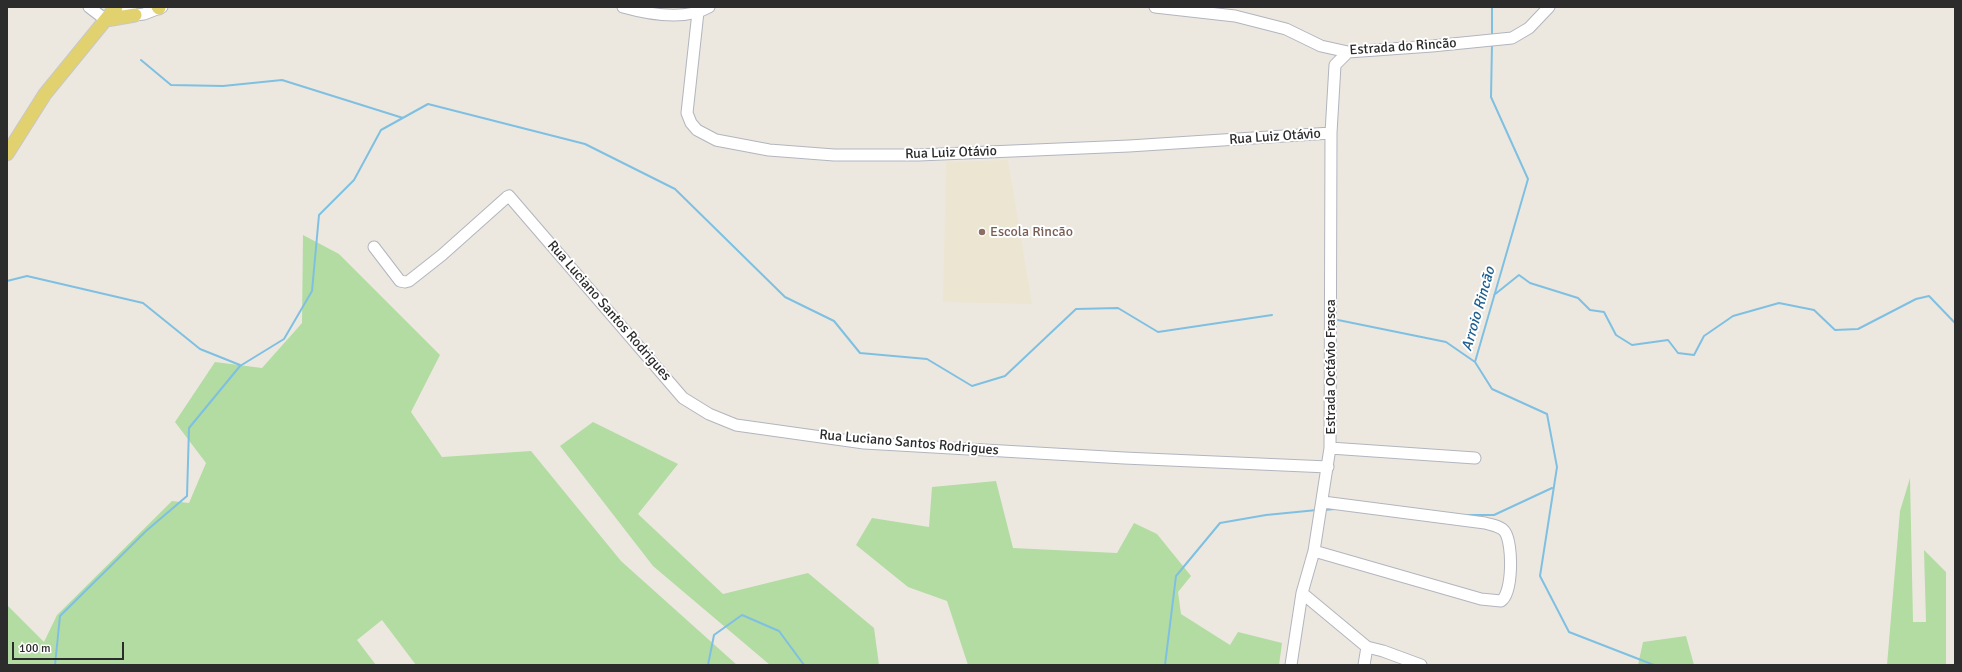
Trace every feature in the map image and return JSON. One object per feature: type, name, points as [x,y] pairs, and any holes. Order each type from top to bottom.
[{"type":"main road","points":[[7,154],[45,94],[116,7]]},
{"type":"main road","points":[[106,20],[131,11]]},
{"type":"street","points":[[89,7],[106,20]]},
{"type":"street","points":[[131,11],[144,14],[159,7]]},
{"type":"street","points":[[623,7],[645,14],[672,15],[698,12],[709,7]]},
{"type":"street","name":"Estrada do Rincão","points":[[1155,7],[1216,10],[1286,29],[1321,46],[1348,52],[1512,38],[1529,28],[1549,7]]},
{"type":"street","name":"Rua Luiz Otávio","points":[[698,12],[687,113],[691,123],[697,130],[716,140],[769,150],[834,155],[919,156],[1129,146],[1331,133]]},
{"type":"street","points":[[1321,46],[1335,65],[1348,52]]},
{"type":"street","name":"Estrada Octávio Frasca","points":[[1291,665],[1302,593],[1314,551],[1323,502],[1330,448],[1331,133],[1335,65]]},
{"type":"street","name":"Rua Luciano Santos Rodrigues","points":[[374,247],[400,281],[409,281],[442,256],[509,196],[683,398],[709,414],[736,425],[864,442],[1124,458],[1328,468]]},
{"type":"street","points":[[1330,448],[1475,458]]},
{"type":"street","points":[[1314,551],[1486,600],[1501,601],[1504,599],[1508,591],[1510,550],[1508,538],[1501,528],[1485,523],[1323,502]]},
{"type":"street","points":[[1302,593],[1367,647],[1384,651],[1421,665]]},
{"type":"street","points":[[1364,665],[1367,647]]},
{"type":"shaded area","name":"Escola Rincão","points":[[1008,160],[1032,304],[943,302],[946,162]]},
{"type":"green space","points":[[303,235],[339,254],[440,355],[411,412],[442,457],[531,451],[621,561],[737,665],[416,665],[382,620],[357,640],[376,665],[7,665],[7,605],[44,642],[57,615],[172,501],[189,503],[206,463],[175,422],[215,362],[262,368],[302,323]]},
{"type":"green space","points":[[593,422],[678,464],[638,514],[723,594],[808,573],[874,628],[879,665],[770,665],[653,566],[560,446]]},
{"type":"green space","points":[[1910,478],[1913,622],[1926,622],[1924,550],[1946,572],[1946,665],[1887,665],[1900,511]]},
{"type":"green space","points":[[996,481],[1013,548],[1117,553],[1134,523],[1157,534],[1191,576],[1178,592],[1181,614],[1230,645],[1238,632],[1282,643],[1279,665],[968,665],[947,601],[908,587],[856,545],[872,518],[929,527],[932,487]]},
{"type":"green space","points":[[1686,636],[1694,665],[1638,665],[1643,642]]},
{"type":"waterway","name":"Arroio Rincão","points":[[1492,7],[1492,36]]},
{"type":"waterway","name":"Arroio Rincão","points":[[1492,44],[1491,97],[1528,179],[1475,362],[1492,389],[1547,414],[1557,467],[1540,576],[1569,632],[1654,665]]},
{"type":"waterway","points":[[141,60],[171,85],[223,86],[282,80],[403,118]]},
{"type":"waterway","points":[[55,665],[60,616],[146,531],[187,496],[189,428],[240,366],[284,339],[312,291],[319,215],[354,180],[381,130],[428,104],[585,144],[675,189],[785,297],[834,321],[860,353],[927,359],[972,386],[1005,376],[1076,309],[1118,308],[1158,332],[1272,315]]},
{"type":"waterway","points":[[1494,295],[1519,275],[1530,283],[1578,298],[1590,310],[1604,312],[1616,335],[1632,345],[1668,340],[1678,353],[1694,355],[1704,336],[1733,316],[1779,303],[1814,310],[1835,330],[1858,329],[1916,299],[1929,296],[1955,323]]},
{"type":"waterway","points":[[7,281],[27,276],[143,303],[200,349],[240,365]]},
{"type":"waterway","points":[[1338,320],[1446,342],[1475,362]]},
{"type":"waterway","points":[[1463,515],[1494,515],[1552,488]]},
{"type":"waterway","points":[[1324,510],[1335,509]]},
{"type":"waterway","points":[[1165,665],[1176,576],[1220,523],[1266,515],[1317,510]]},
{"type":"waterway","points":[[708,665],[714,635],[742,615],[779,631],[804,665]]},
{"type":"place","name":"Escola Rincão","points":[[982,232]]}]
